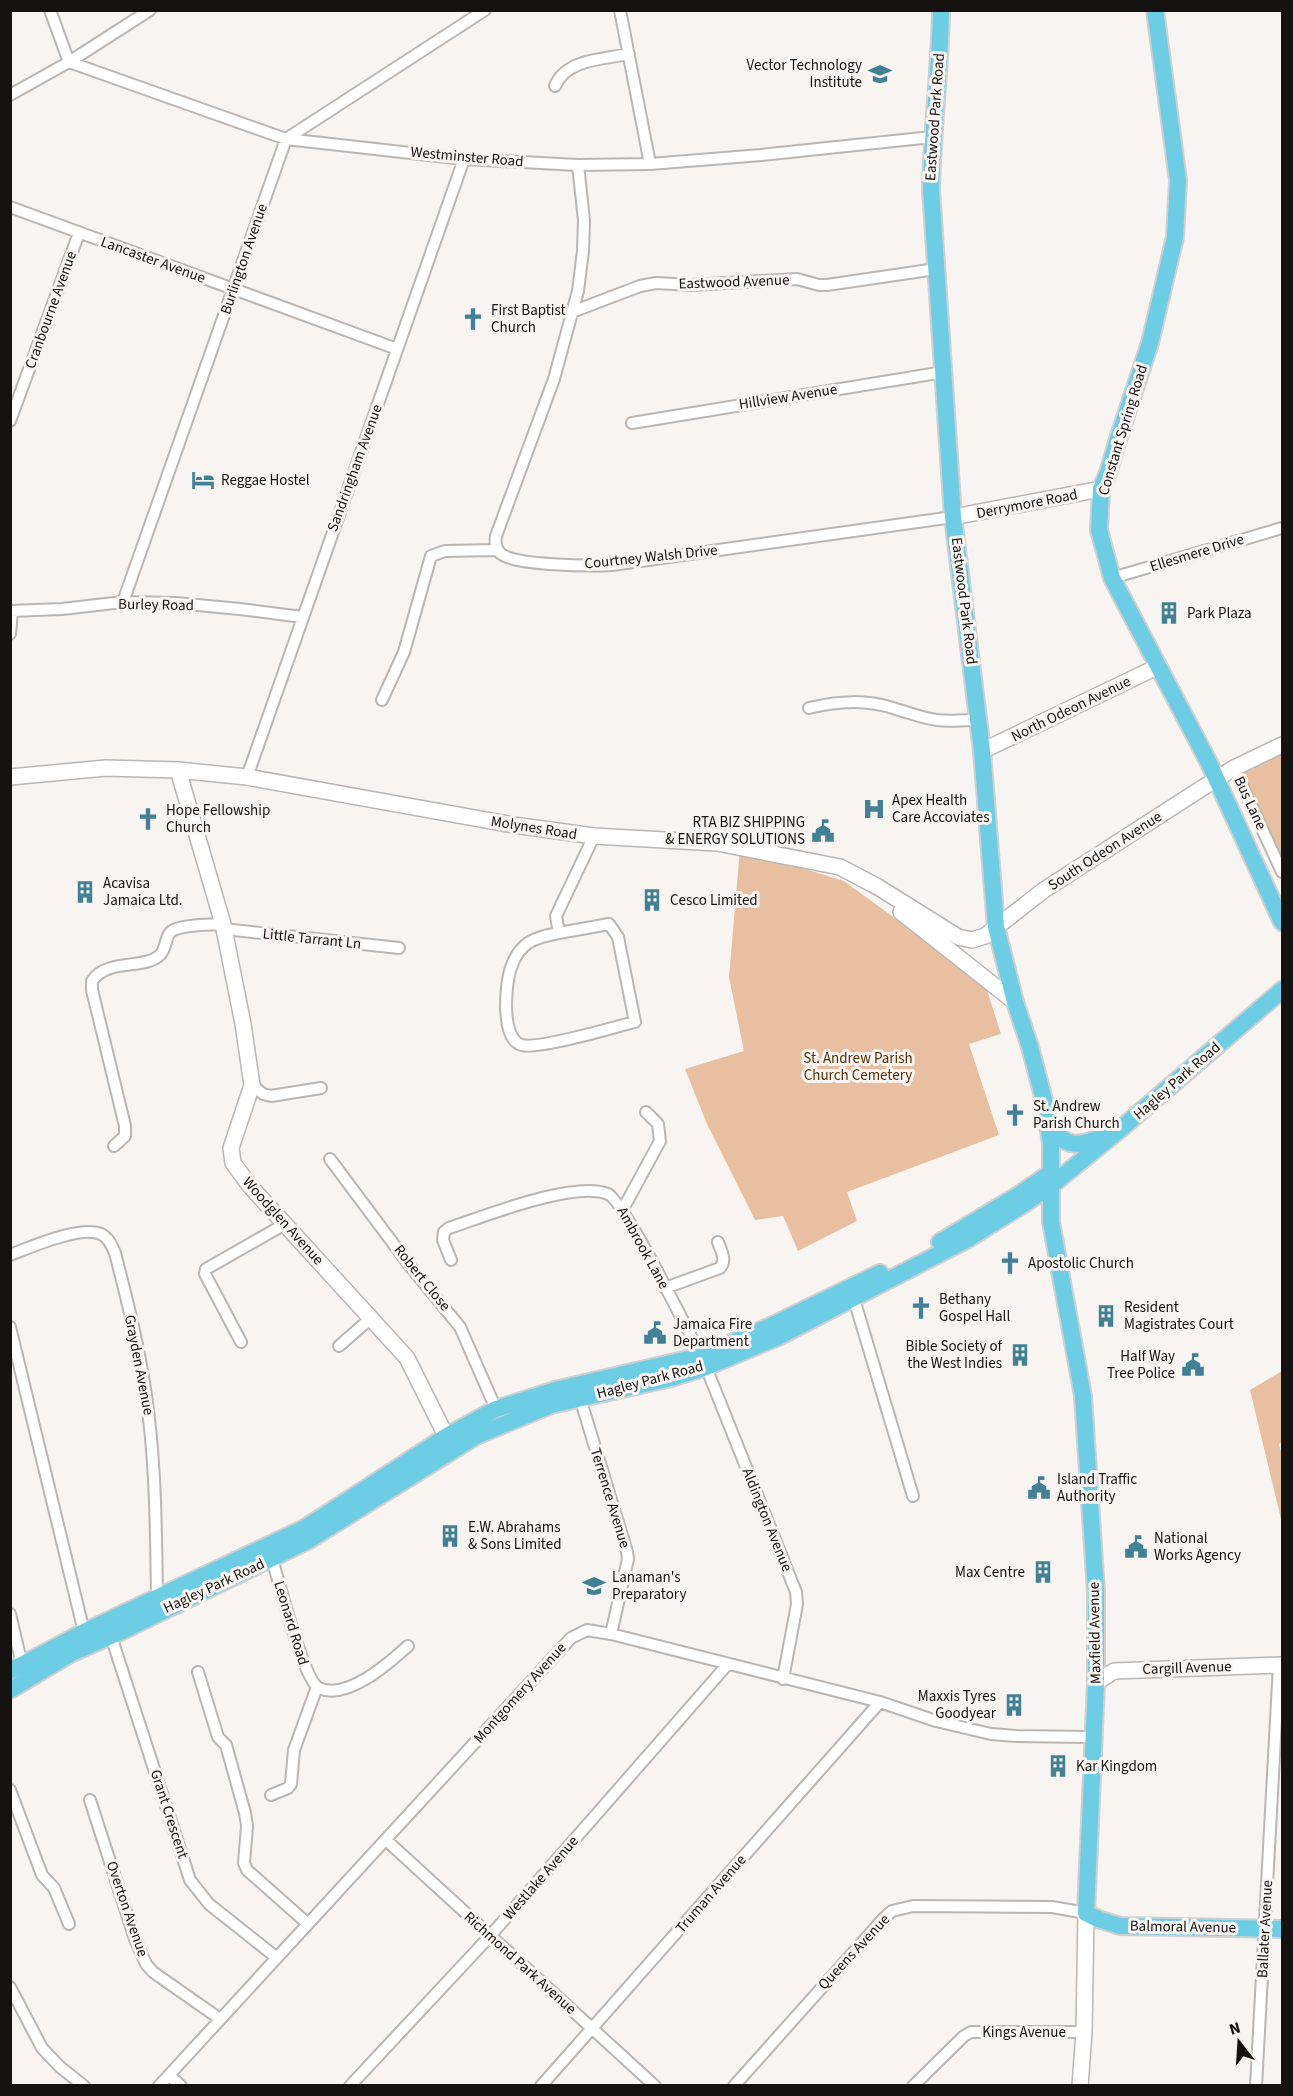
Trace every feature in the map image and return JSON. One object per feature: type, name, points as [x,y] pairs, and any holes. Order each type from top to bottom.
[{"type":"main road","name":"Eastwood Park Road","points":[[941,10],[940,60],[932,137],[931,190],[953,517],[979,720],[996,927],[1015,1002],[1030,1047],[1048,1124],[1052,1178]]},
{"type":"main road","name":"Constant Spring Road","points":[[1155,10],[1178,180],[1175,237],[1150,343],[1101,489],[1099,530],[1112,578],[1217,778],[1282,922]]},
{"type":"main road","name":"Derrymore Road","points":[[953,517],[1101,489]]},
{"type":"main road","name":"North Odeon Avenue","points":[[982,751],[1159,666]]},
{"type":"main road","name":"South Odeon Avenue","points":[[825,865],[840,867],[965,939],[978,939],[1044,890],[1217,778],[1282,745]]},
{"type":"main road","name":"Molynes Road","points":[[10,777],[106,768],[178,770],[247,777],[501,823],[594,836],[717,843],[825,865],[904,914],[1015,1002]]},
{"type":"main road","name":"Woodglen Avenue","points":[[178,770],[223,927],[243,1024],[252,1085],[233,1140],[231,1156],[238,1172],[406,1358],[450,1443]]},
{"type":"main road","name":"Hagley Park Road","points":[[19,1673],[111,1636],[309,1539],[496,1409],[555,1390],[703,1361],[778,1337],[968,1239],[1024,1204],[1052,1178],[1124,1126],[1282,990]]},
{"type":"main road","points":[[1048,1124],[1059,1137],[1075,1144],[1084,1144],[1124,1126]]},
{"type":"main road","name":"Hagley Park Road","points":[[10,1690],[19,1673],[84,1632],[305,1528],[450,1443],[476,1436],[551,1405],[670,1378],[940,1242],[1020,1194],[1052,1178]]},
{"type":"main road","name":"Maxfield Avenue","points":[[1052,1178],[1051,1222],[1083,1396],[1096,1592],[1096,1683],[1086,1913],[1084,2032],[1080,2085]]},
{"type":"main road","name":"Cargill Avenue","points":[[1096,1683],[1114,1671],[1281,1665]]},
{"type":"main road","name":"Balmoral Avenue","points":[[1086,1913],[1120,1926],[1282,1929]]},
{"type":"street","points":[[50,10],[69,62]]},
{"type":"street","points":[[10,95],[69,62],[150,10]]},
{"type":"street","points":[[286,139],[485,10]]},
{"type":"street","points":[[620,10],[650,164]]},
{"type":"street","points":[[555,86],[565,72],[582,63],[629,54]]},
{"type":"street","name":"Westminster Road","points":[[69,62],[286,139],[464,159],[578,165],[650,164],[932,137]]},
{"type":"street","name":"Burlington Avenue","points":[[123,602],[286,139]]},
{"type":"street","name":"Sandringham Avenue","points":[[247,777],[464,159]]},
{"type":"street","points":[[382,700],[404,652],[431,556],[445,551],[497,550],[496,536],[554,379],[579,281],[584,220],[578,165]]},
{"type":"street","name":"Lancaster Avenue","points":[[10,207],[398,349]]},
{"type":"street","name":"Cranbourne Avenue","points":[[10,421],[79,233]]},
{"type":"street","name":"Eastwood Avenue","points":[[572,312],[640,286],[656,283],[691,285],[797,279],[827,285],[936,269]]},
{"type":"street","name":"Hillview Avenue","points":[[632,423],[944,372]]},
{"type":"street","name":"Courtney Walsh Drive","points":[[497,550],[505,556],[550,564],[612,565],[953,517]]},
{"type":"street","name":"Ellesmere Drive","points":[[1112,578],[1282,528]]},
{"type":"street","name":"Burley Road","points":[[11,611],[62,609],[123,602],[176,603],[302,617]]},
{"type":"street","points":[[10,634],[11,611]]},
{"type":"street","points":[[809,708],[853,701],[875,704],[937,720],[979,720]]},
{"type":"street","name":"Bus Lane","points":[[1233,768],[1282,872]]},
{"type":"street","points":[[559,933],[556,916],[594,836]]},
{"type":"street","points":[[609,924],[614,929],[618,937],[635,1022],[538,1045],[521,1045],[511,1037],[505,999],[512,965],[518,953],[528,943],[539,937],[559,933],[609,924]]},
{"type":"street","name":"Little Tarrant Ln","points":[[114,1146],[125,1136],[125,1126],[92,990],[92,981],[95,976],[109,968],[156,957],[164,949],[168,934],[176,929],[223,927],[399,948]]},
{"type":"street","points":[[252,1085],[263,1094],[271,1096],[321,1088]]},
{"type":"street","points":[[623,1209],[660,1141],[658,1124],[646,1112]]},
{"type":"street","name":"Robert Close","points":[[330,1159],[410,1266],[460,1327],[496,1409]]},
{"type":"street","name":"Ambrook Lane","points":[[451,1260],[443,1240],[444,1232],[449,1228],[506,1208],[552,1196],[598,1191],[613,1197],[623,1209],[703,1361]]},
{"type":"street","points":[[241,1342],[206,1274],[206,1269],[285,1224]]},
{"type":"street","name":"Grayden Avenue","points":[[10,1255],[50,1240],[88,1233],[100,1234],[110,1242],[115,1253],[142,1370],[149,1418],[154,1465],[157,1597]]},
{"type":"street","points":[[665,1288],[720,1268],[724,1264],[724,1259],[718,1242]]},
{"type":"street","points":[[854,1299],[914,1496]]},
{"type":"street","points":[[339,1346],[371,1317]]},
{"type":"street","points":[[10,1327],[84,1632]]},
{"type":"street","name":"Aldington Avenue","points":[[703,1361],[796,1592],[797,1604],[783,1679]]},
{"type":"street","name":"Terrence Avenue","points":[[580,1398],[628,1559],[611,1634]]},
{"type":"street","name":"Leonard Road","points":[[272,1559],[306,1670],[317,1687]]},
{"type":"street","points":[[10,1614],[19,1673]]},
{"type":"street","name":"Montgomery Avenue","points":[[159,2085],[570,1638],[587,1630],[611,1634],[880,1702],[936,1721],[991,1734],[1087,1737]]},
{"type":"street","name":"Grant Crescent","points":[[111,1636],[190,1880],[209,1904],[277,1958]]},
{"type":"street","points":[[271,1796],[288,1788],[291,1784],[294,1750],[317,1687],[322,1690],[337,1690],[364,1680],[379,1672],[408,1646]]},
{"type":"street","name":"Westlake Avenue","points":[[350,2085],[490,1936],[727,1665]]},
{"type":"street","name":"Ballater Avenue","points":[[1256,2085],[1281,1665]]},
{"type":"street","points":[[198,1672],[218,1737],[226,1746],[245,1813],[247,1826],[244,1863],[247,1870],[308,1924]]},
{"type":"street","name":"Truman Avenue","points":[[541,2085],[880,1702]]},
{"type":"street","points":[[10,1790],[42,1875],[54,1888],[69,1924]]},
{"type":"street","name":"Overton Avenue","points":[[90,1800],[135,1939],[146,1964],[153,1972],[220,2019]]},
{"type":"street","name":"Richmond Park Avenue","points":[[386,1840],[655,2085]]},
{"type":"street","name":"Queens Avenue","points":[[734,2085],[892,1911],[913,1906],[1052,1907],[1086,1913]]},
{"type":"street","points":[[10,1987],[42,2048],[60,2067],[84,2085]]},
{"type":"street","name":"Kings Avenue","points":[[913,2085],[971,2032],[1084,2032]]},
{"type":"street","points":[[169,2075],[181,2085]]},
{"type":"green space","points":[[1282,754],[1282,862],[1240,772]]},
{"type":"green space","name":"St. Andrew Parish Church Cemetery","points":[[740,849],[844,881],[985,984],[1001,1034],[969,1044],[999,1135],[847,1192],[857,1221],[798,1251],[783,1216],[755,1220],[707,1124],[685,1069],[744,1051],[729,977]]},
{"type":"green space","points":[[1282,1371],[1282,1443],[1279,1444],[1282,1455],[1282,1523],[1250,1390]]},
{"type":"place","name":"Vector Technology Institute","points":[[880,74]]},
{"type":"place","name":"First Baptist Church","points":[[473,319]]},
{"type":"place","name":"Reggae Hostel","points":[[203,480]]},
{"type":"place","name":"Park Plaza","points":[[1169,613]]},
{"type":"place","name":"Apex Health Care Accoviates","points":[[874,809]]},
{"type":"place","name":"Hope Fellowship Church","points":[[148,819]]},
{"type":"place","name":"RTA BIZ SHIPPING & ENERGY SOLUTIONS","points":[[823,831]]},
{"type":"place","name":"Acavisa Jamaica Ltd.","points":[[85,892]]},
{"type":"place","name":"Cesco Limited","points":[[652,900]]},
{"type":"place","name":"St. Andrew Parish Church","points":[[1015,1115]]},
{"type":"place","name":"Apostolic Church","points":[[1010,1263]]},
{"type":"place","name":"Bethany Gospel Hall","points":[[921,1308]]},
{"type":"place","name":"Resident Magistrates Court","points":[[1106,1316]]},
{"type":"place","name":"Jamaica Fire Department","points":[[655,1333]]},
{"type":"place","name":"Bible Society of the West Indies","points":[[1020,1355]]},
{"type":"place","name":"Half Way Tree Police","points":[[1193,1365]]},
{"type":"place","name":"Island Traffic Authority","points":[[1039,1488]]},
{"type":"place","name":"E.W. Abrahams & Sons Limited","points":[[450,1536]]},
{"type":"place","name":"National Works Agency","points":[[1136,1547]]},
{"type":"place","name":"Max Centre","points":[[1043,1572]]},
{"type":"place","name":"Lanaman's Preparatory","points":[[594,1586]]},
{"type":"place","name":"Maxxis Tyres Goodyear","points":[[1014,1705]]},
{"type":"place","name":"Kar Kingdom","points":[[1058,1766]]}]
